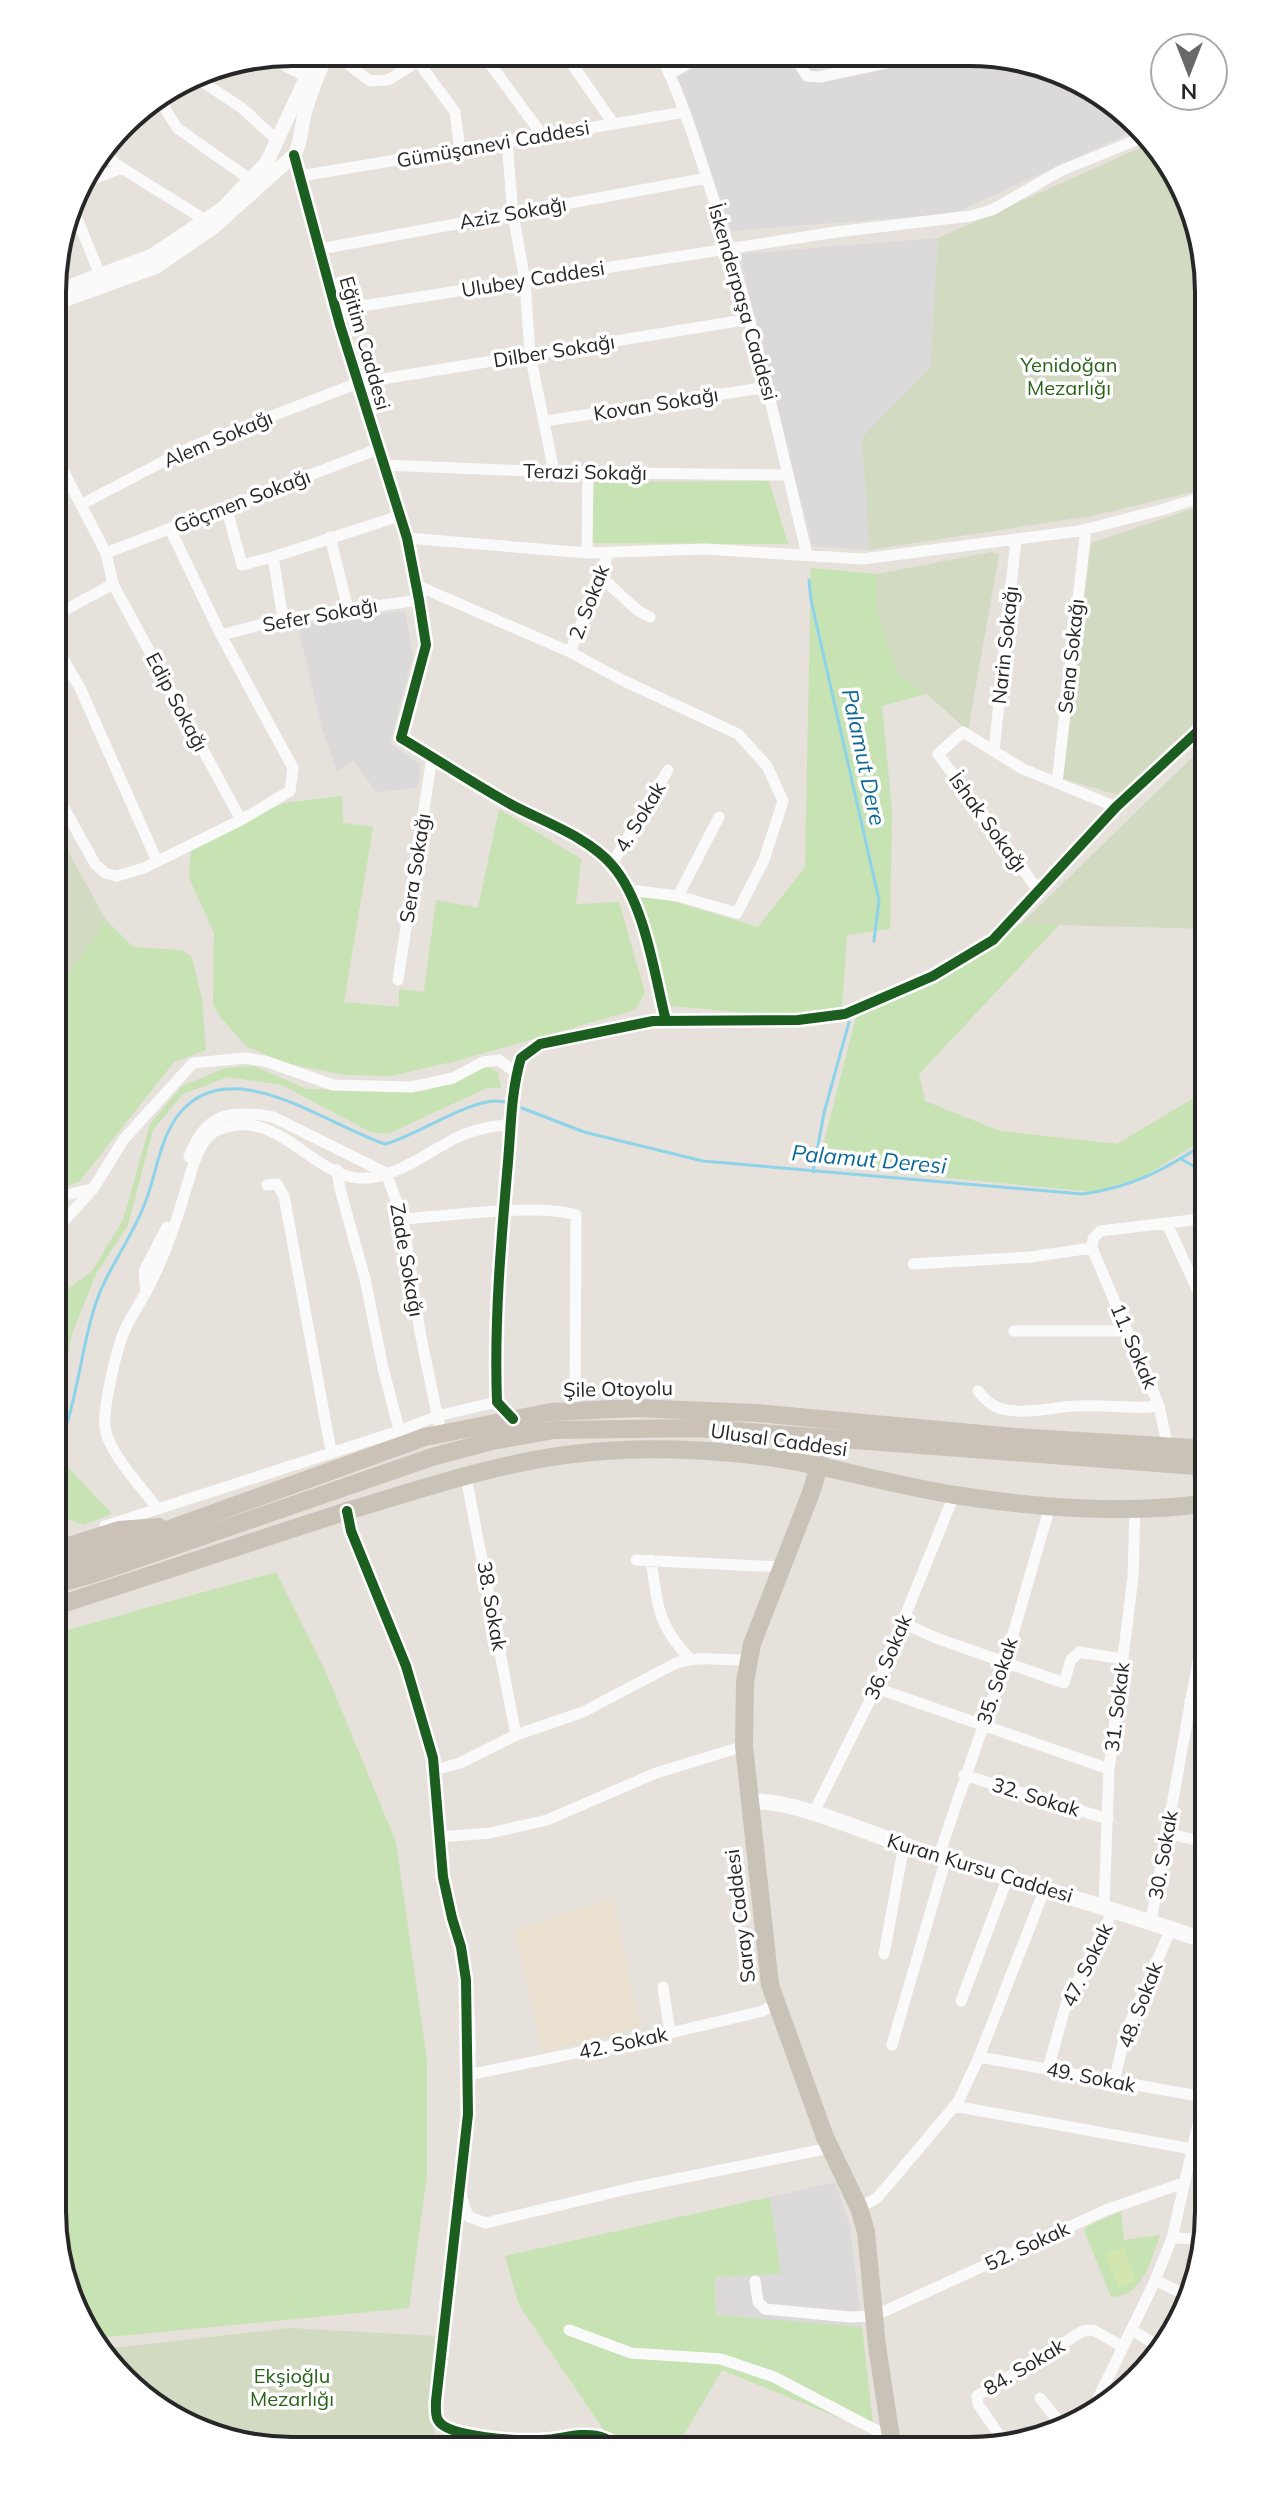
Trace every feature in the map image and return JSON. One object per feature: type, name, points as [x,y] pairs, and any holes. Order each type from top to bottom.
[{"type":"highway","name":"Şile Otoyolu","points":[[66,1566],[261,1496],[439,1425],[575,1410],[634,1408],[757,1413],[986,1435],[1195,1448]]},
{"type":"highway","name":"Şile Otoyolu","points":[[66,1581],[432,1457],[492,1441],[554,1430],[697,1428],[1195,1466]]},
{"type":"highway","points":[[819,1465],[823,1438]]},
{"type":"highway","points":[[66,1603],[347,1511]]},
{"type":"highway","points":[[66,1547],[119,1530],[181,1525]]},
{"type":"main road","name":"Ulusal Caddesi","points":[[347,1511],[466,1477],[565,1455],[626,1450],[752,1455],[819,1465],[954,1495],[1050,1506],[1135,1509],[1195,1505]]},
{"type":"main road","name":"Saray Caddesi","points":[[819,1465],[761,1618],[749,1660],[745,1682],[744,1746],[770,1985],[830,2148],[859,2208],[869,2250],[874,2316],[892,2437]]},
{"type":"main road","name":"Kuran Kursu Caddesi","points":[[750,1802],[780,1802],[904,1845],[1195,1937]]},
{"type":"street","points":[[286,66],[307,77]]},
{"type":"street","points":[[210,224],[267,162],[312,66]]},
{"type":"street","points":[[278,141],[276,148],[279,154],[288,158],[296,149],[322,66]]},
{"type":"street","points":[[349,66],[370,81],[388,80],[414,66]]},
{"type":"street","points":[[421,66],[455,112],[460,151]]},
{"type":"street","points":[[492,66],[543,136]]},
{"type":"street","points":[[573,66],[613,123]]},
{"type":"street","name":"İskenderpaşa Caddesi","points":[[666,66],[685,112],[731,249],[768,387],[807,555]]},
{"type":"street","points":[[670,74],[683,66]]},
{"type":"street","points":[[800,66],[807,76],[820,77],[872,66]]},
{"type":"street","points":[[204,83],[242,108],[278,141]]},
{"type":"street","points":[[164,106],[177,128],[251,180]]},
{"type":"street","name":"Gümüşanevi Caddesi","points":[[300,176],[685,112]]},
{"type":"street","name":"Ulubey Caddesi","points":[[336,310],[836,232],[971,216],[992,210],[1060,171],[1136,140]]},
{"type":"street","points":[[507,143],[513,214],[525,281],[530,354],[554,472]]},
{"type":"street","points":[[66,289],[156,267],[296,149]]},
{"type":"street","name":"Eğitim Caddesi","points":[[296,149],[300,176],[336,310],[407,538],[418,592],[426,645],[401,738],[432,757]]},
{"type":"street","points":[[110,158],[210,224]]},
{"type":"street","points":[[97,177],[122,168]]},
{"type":"street","name":"Aziz Sokağı","points":[[320,249],[707,178]]},
{"type":"street","points":[[78,221],[102,281]]},
{"type":"street","points":[[66,298],[102,281]]},
{"type":"street","name":"Dilber Sokağı","points":[[358,383],[750,319]]},
{"type":"street","name":"Alem Sokağı","points":[[82,504],[191,447],[358,383]]},
{"type":"street","name":"Kovan Sokağı","points":[[545,421],[768,387]]},
{"type":"street","name":"Göçmen Sokağı","points":[[106,553],[378,449]]},
{"type":"street","name":"Terazi Sokağı","points":[[383,465],[588,473],[788,475]]},
{"type":"street","points":[[587,553],[588,473]]},
{"type":"street","name":"Edip Sokağı","points":[[66,475],[106,553],[113,584],[241,820]]},
{"type":"street","points":[[407,538],[587,553],[705,549],[862,559],[1086,529],[1195,499]]},
{"type":"street","points":[[226,506],[242,565],[399,516]]},
{"type":"street","points":[[66,813],[95,864],[105,873],[117,876],[157,861],[241,820],[290,791],[293,768],[221,635],[170,529]]},
{"type":"street","name":"Sena Sokağı","points":[[1057,783],[1086,529]]},
{"type":"street","points":[[330,537],[348,609]]},
{"type":"street","name":"Narin Sokağı","points":[[994,751],[1016,539]]},
{"type":"street","name":"2. Sokak","points":[[570,652],[609,552]]},
{"type":"street","points":[[273,557],[283,619]]},
{"type":"street","points":[[599,575],[637,610],[650,617]]},
{"type":"street","points":[[66,609],[113,584]]},
{"type":"street","points":[[418,592],[570,652],[738,734],[767,766],[783,801],[764,860],[737,913],[678,896],[629,890]]},
{"type":"street","name":"Sefer Sokağı","points":[[221,635],[283,619],[348,609],[418,592]]},
{"type":"street","points":[[66,664],[80,688],[157,861]]},
{"type":"street","name":"İshak Sokağı","points":[[994,751],[963,732],[938,754],[1038,890]]},
{"type":"street","points":[[513,1419],[497,1402],[496,1364],[503,1212],[516,1073],[521,1058],[540,1044],[653,1021],[798,1020],[845,1014],[933,976],[993,940],[1116,807],[1195,734]]},
{"type":"street","points":[[994,751],[1023,769],[1116,807]]},
{"type":"street","points":[[432,757],[584,843],[612,864],[629,890],[640,919],[666,1021]]},
{"type":"street","name":"Sera Sokağı","points":[[398,980],[432,757]]},
{"type":"street","name":"4. Sokak","points":[[612,864],[668,770]]},
{"type":"street","points":[[678,896],[719,817]]},
{"type":"street","points":[[66,1219],[93,1189],[124,1139],[193,1063],[246,1058],[268,1062],[333,1085],[368,1088],[411,1087],[453,1078],[483,1062],[499,1060],[516,1073]]},
{"type":"street","points":[[146,1291],[144,1271],[167,1227],[200,1131],[211,1122],[236,1114],[273,1117],[386,1173]]},
{"type":"street","points":[[157,1508],[107,1441],[105,1422],[120,1340],[171,1233],[205,1140],[215,1131],[247,1126],[281,1134],[316,1159],[351,1177],[370,1177],[410,1163],[454,1138],[511,1125]]},
{"type":"street","points":[[101,1527],[331,1451],[401,1438],[337,1170]]},
{"type":"street","name":"Zade Sokağı","points":[[386,1173],[403,1219],[420,1332],[439,1425]]},
{"type":"street","points":[[267,1185],[277,1184],[284,1196],[331,1451]]},
{"type":"street","points":[[66,1195],[93,1189]]},
{"type":"street","points":[[403,1219],[503,1212],[564,1211],[576,1215],[575,1410]]},
{"type":"street","points":[[913,1264],[1030,1257],[1092,1248],[1093,1239],[1100,1231],[1195,1220]]},
{"type":"street","points":[[1167,1224],[1195,1285]]},
{"type":"street","name":"11. Sokak","points":[[1092,1248],[1159,1406],[1168,1447]]},
{"type":"street","points":[[1014,1331],[1127,1331]]},
{"type":"street","points":[[978,1391],[991,1405],[1005,1410],[1036,1412],[1078,1406],[1159,1406]]},
{"type":"street","points":[[439,1425],[497,1402]]},
{"type":"street","points":[[261,1496],[267,1472]]},
{"type":"street","name":"38. Sokak","points":[[466,1477],[516,1735]]},
{"type":"street","name":"36. Sokak","points":[[813,1814],[876,1688],[954,1495]]},
{"type":"street","name":"35. Sokak","points":[[892,2045],[964,1775],[1005,1662],[1050,1506]]},
{"type":"street","name":"31. Sokak","points":[[1109,1908],[1109,1769],[1133,1577],[1135,1509]]},
{"type":"street","points":[[347,1511],[360,1555],[406,1666],[435,1770],[443,1877],[466,1980],[468,2075],[468,2114],[436,2401],[437,2419],[442,2425],[456,2431],[484,2437]]},
{"type":"street","points":[[636,1560],[781,1567]]},
{"type":"street","points":[[651,1560],[663,1625],[690,1659]]},
{"type":"street","points":[[903,1623],[936,1638],[1064,1683],[1071,1660],[1079,1652],[1122,1659]]},
{"type":"street","points":[[435,1770],[460,1763],[516,1735],[583,1712],[676,1663],[690,1659],[749,1660]]},
{"type":"street","name":"30. Sokak","points":[[1151,1921],[1195,1674]]},
{"type":"street","points":[[876,1688],[1109,1769]]},
{"type":"street","points":[[1190,1701],[1195,1703]]},
{"type":"street","points":[[439,1837],[490,1833],[547,1820],[656,1773],[744,1746]]},
{"type":"street","name":"32. Sokak","points":[[964,1775],[1108,1819]]},
{"type":"street","points":[[1166,1833],[1195,1840]]},
{"type":"street","points":[[884,1954],[904,1845]]},
{"type":"street","points":[[961,2001],[1008,1877]]},
{"type":"street","points":[[859,2208],[877,2198],[954,2106],[979,2057],[1045,1888]]},
{"type":"street","name":"47. Sokak","points":[[1048,2069],[1066,2004],[1109,1908]]},
{"type":"street","name":"48. Sokak","points":[[1114,2082],[1125,2034],[1171,1929]]},
{"type":"street","points":[[663,1987],[670,2033]]},
{"type":"street","name":"42. Sokak","points":[[468,2075],[670,2033],[763,2011],[775,2004]]},
{"type":"street","name":"49. Sokak","points":[[979,2057],[1195,2096]]},
{"type":"street","points":[[954,2106],[1192,2149]]},
{"type":"street","points":[[1101,2394],[1172,2238],[1195,2136]]},
{"type":"street","points":[[460,2188],[461,2203],[469,2217],[486,2223],[627,2189],[830,2148]]},
{"type":"street","name":"52. Sokak","points":[[874,2316],[1106,2210],[1183,2183]]},
{"type":"street","points":[[1172,2238],[1193,2239]]},
{"type":"street","points":[[1155,2280],[1180,2292]]},
{"type":"street","points":[[755,2281],[758,2302],[765,2309],[850,2317],[874,2316]]},
{"type":"street","points":[[569,2330],[631,2353],[721,2359],[774,2377],[881,2437]]},
{"type":"street","name":"84. Sokak","points":[[999,2435],[978,2404],[977,2396],[1083,2331],[1093,2330],[1123,2347]]},
{"type":"street","points":[[1131,2330],[1153,2342]]},
{"type":"street","points":[[1040,2398],[1057,2419]]},
{"type":"street","points":[[562,2437],[583,2434],[602,2437]]},
{"type":"shaded area","points":[[698,66],[811,66],[824,74],[854,66],[999,68],[1042,78],[1069,89],[1095,104],[1129,133],[952,214],[731,231],[677,77]]},
{"type":"shaded area","points":[[938,238],[930,368],[862,439],[869,550],[812,546],[739,254]]},
{"type":"shaded area","points":[[405,611],[413,655],[390,744],[421,765],[417,788],[376,792],[354,761],[337,772],[322,728],[297,623]]},
{"type":"shaded area","points":[[613,1898],[640,2027],[542,2052],[515,1930]]},
{"type":"shaded area","points":[[835,2182],[850,2226],[862,2327],[716,2316],[715,2277],[781,2274],[770,2197]]},
{"type":"green space","name":"Yenidoğan Mezarlığı","points":[[1142,147],[1172,192],[1191,248],[1195,292],[1195,491],[1091,516],[869,550],[862,438],[930,368],[938,238]]},
{"type":"green space","points":[[769,481],[788,544],[589,543],[592,482]]},
{"type":"green space","points":[[1195,508],[1195,723],[1118,795],[1063,779],[1091,543]]},
{"type":"green space","points":[[991,552],[999,554],[968,731],[927,694],[898,674],[877,613],[877,574]]},
{"type":"green space","points":[[811,568],[877,574],[877,613],[898,674],[926,694],[882,706],[892,809],[890,929],[847,935],[842,1008],[808,1019],[663,1005],[653,991],[639,891],[758,927],[805,867]]},
{"type":"green space","points":[[1195,755],[1195,929],[1021,924]]},
{"type":"green space","points":[[342,796],[343,823],[373,827],[344,1002],[399,1007],[399,989],[424,992],[436,900],[478,908],[499,809],[581,859],[576,904],[619,902],[645,993],[635,1010],[456,1061],[391,1076],[345,1075],[284,1063],[246,1046],[213,1004],[214,933],[189,878],[191,842],[284,803]]},
{"type":"green space","points":[[66,852],[69,853],[106,920],[66,977]]},
{"type":"green space","points":[[106,920],[133,947],[182,950],[192,957],[202,999],[206,1050],[174,1062],[79,1182],[66,1186],[66,977]]},
{"type":"green space","points":[[1021,924],[1059,925],[919,1074],[925,1101],[1000,1131],[1117,1144],[1195,1097],[1195,1145],[1143,1177],[1093,1192],[818,1165],[857,1013]]},
{"type":"green space","points":[[254,1066],[307,1089],[424,1091],[487,1067],[498,1072],[501,1088],[487,1088],[388,1134],[370,1132],[282,1085],[228,1077],[183,1094],[153,1130],[128,1225],[96,1274],[72,1334],[66,1363],[66,1290],[92,1271],[123,1220],[150,1124],[182,1086],[225,1068]]},
{"type":"green space","points":[[66,1465],[112,1514],[83,1525],[66,1518]]},
{"type":"green space","points":[[276,1572],[325,1670],[396,1842],[427,2060],[427,2174],[409,2308],[104,2337],[89,2311],[70,2255],[66,2211],[66,1630]]},
{"type":"green space","points":[[770,2197],[781,2274],[715,2277],[716,2315],[862,2327],[874,2432],[722,2370],[683,2437],[613,2437],[605,2432],[519,2305],[505,2256]]},
{"type":"green space","points":[[1121,2211],[1124,2240],[1160,2235],[1149,2266],[1138,2284],[1131,2291],[1111,2297],[1084,2230]]},
{"type":"green space","points":[[1123,2247],[1136,2280],[1119,2288],[1105,2254]]},
{"type":"green space","name":"Ekşioğlu Mezarlığı","points":[[289,2328],[436,2336],[434,2437],[292,2437],[233,2429],[205,2420],[166,2399],[143,2381],[113,2348]]},
{"type":"waterway","name":"Palamut Dere","points":[[809,580],[879,900],[874,941]]},
{"type":"waterway","name":"Palamut Dere","points":[[813,1172],[824,1113],[849,1022]]},
{"type":"waterway","name":"Palamut Deresi","points":[[66,1424],[90,1321],[100,1292],[141,1213],[170,1128],[197,1098],[221,1089],[249,1090],[277,1097],[385,1144],[478,1104],[504,1102]]},
{"type":"waterway","name":"Palamut Deresi","points":[[522,1108],[584,1132],[703,1161],[1082,1194],[1134,1182],[1195,1150]]},
{"type":"waterway","points":[[1181,1159],[1195,1167]]},
{"type":"cycle path","points":[[294,155],[340,325],[407,538],[419,600],[426,645],[401,738],[512,805],[578,838],[612,865],[633,899],[640,918],[666,1021]]},
{"type":"cycle path","points":[[513,1419],[497,1402],[496,1342],[512,1109],[521,1058],[540,1044],[653,1021],[798,1020],[845,1014],[933,976],[993,940],[1116,807],[1195,734]]},
{"type":"cycle path","points":[[347,1511],[351,1531],[406,1666],[433,1758],[443,1877],[466,1980],[468,2114],[436,2411],[438,2420],[444,2426],[486,2437]]},
{"type":"cycle path","points":[[569,2437],[599,2437]]}]
